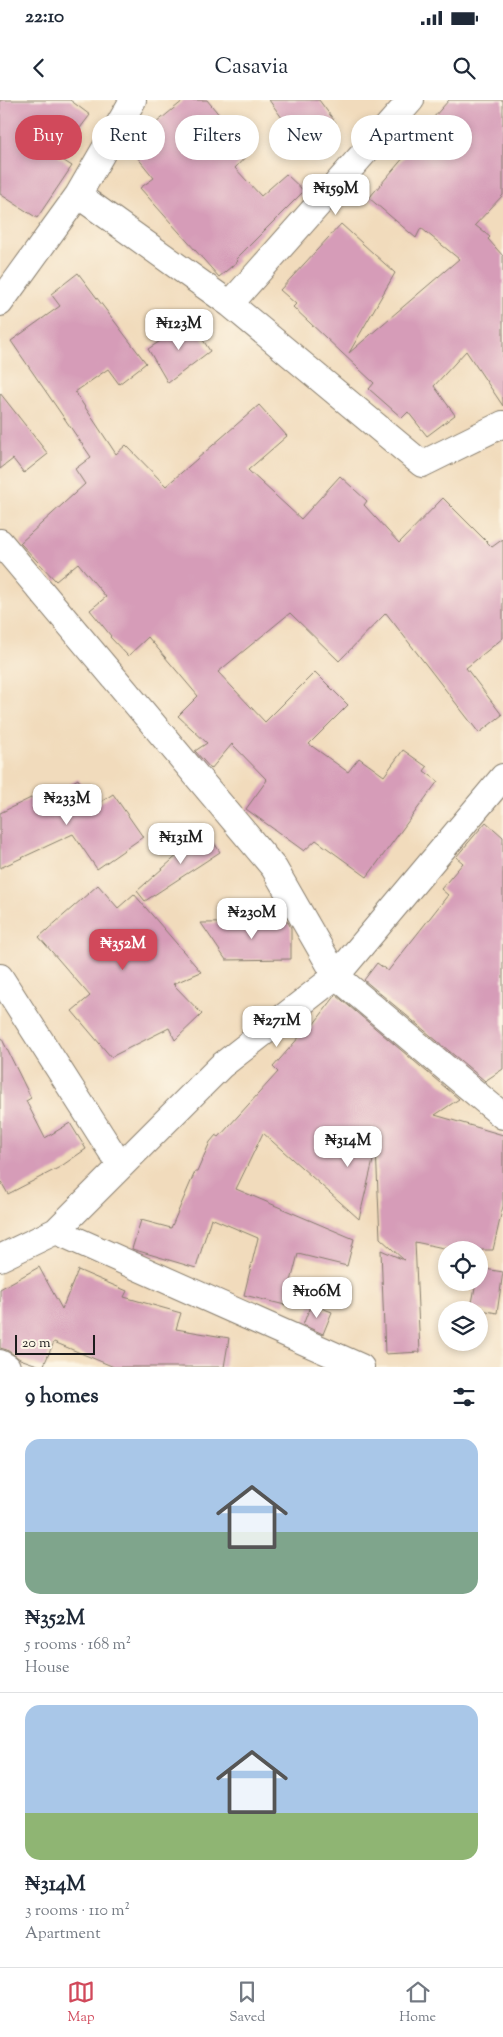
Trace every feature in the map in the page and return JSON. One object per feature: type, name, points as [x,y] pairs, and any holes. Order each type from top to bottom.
[{"type":"street","points":[[0,303],[78,196],[134,100]]},
{"type":"street","points":[[230,304],[411,100]]},
{"type":"street","points":[[78,196],[230,304],[422,464],[503,424]]},
{"type":"street","points":[[0,542],[274,868],[336,976],[497,1101]]},
{"type":"street","points":[[0,1258],[56,1231],[221,1066],[336,976],[503,777]]},
{"type":"street","points":[[0,977],[120,1165]]},
{"type":"street","points":[[56,1231],[361,1367]]},
{"type":"street","points":[[0,1363],[7,1367]]},
{"type":"building","points":[[0,100],[70,100],[90,115],[82,126],[82,115],[15,115],[15,160],[63,160],[72,166],[37,218],[0,194]]},
{"type":"building","points":[[184,100],[207,100],[219,115],[175,115],[175,160],[242,160],[235,168],[261,196],[286,174],[304,191],[236,259],[238,261],[219,277],[140,188],[154,178],[139,160],[165,160],[165,116]]},
{"type":"building","points":[[269,100],[319,100],[330,115],[280,115]]},
{"type":"building","points":[[449,100],[503,100],[503,195],[475,225],[490,237],[488,239],[503,256],[503,406],[466,351],[434,386],[455,415],[427,436],[408,412],[402,418],[369,389],[374,383],[293,307],[296,304],[280,290],[341,224],[395,273],[349,353],[459,259],[421,228],[416,238],[369,198],[402,160],[472,160],[472,115],[436,115]]},
{"type":"building","points":[[78,273],[146,363],[119,384],[108,369],[75,392],[116,454],[126,445],[166,486],[259,405],[287,436],[248,470],[301,519],[340,476],[367,501],[364,505],[399,543],[443,498],[492,547],[503,539],[503,638],[466,668],[502,715],[479,733],[386,613],[339,661],[290,613],[218,672],[265,722],[315,672],[348,705],[309,744],[348,772],[359,758],[384,776],[403,750],[427,767],[424,771],[438,781],[367,877],[316,840],[304,851],[246,809],[267,780],[232,744],[211,769],[195,751],[207,743],[178,716],[198,696],[148,637],[128,656],[110,637],[90,610],[106,597],[78,563],[56,581],[20,543],[85,484],[75,469],[91,457],[11,341],[60,306],[51,294]]},
{"type":"building","points":[[191,321],[210,351],[168,383],[148,349]]},
{"type":"building","points":[[0,393],[48,454],[24,473],[13,459],[0,469]]},
{"type":"building","points":[[78,779],[95,806],[113,794],[143,837],[97,869],[73,834],[0,868],[0,813],[37,795],[40,802]]},
{"type":"building","points":[[486,822],[503,837],[503,1069],[485,1081],[364,980],[377,963],[388,971],[448,895],[441,889],[463,863],[456,857]]},
{"type":"building","points":[[206,830],[220,852],[145,901],[137,891]]},
{"type":"building","points":[[98,885],[118,908],[134,894],[201,972],[173,984],[202,1014],[175,1040],[169,1028],[111,1057],[72,1011],[90,996],[39,937]]},
{"type":"building","points":[[288,922],[291,928],[291,959],[226,960],[201,923]]},
{"type":"building","points":[[336,995],[459,1099],[435,1115],[503,1135],[503,1206],[493,1250],[488,1250],[488,1241],[438,1241],[438,1247],[415,1242],[420,1352],[385,1354],[381,1250],[404,1260],[380,1238],[376,1148],[359,1219],[263,1133],[236,1189],[354,1239],[347,1266],[298,1254],[285,1305],[244,1295],[258,1238],[211,1218],[196,1268],[132,1249],[141,1220],[171,1228],[210,1142],[216,1135],[219,1137],[278,1072],[273,1067],[308,1027],[310,1029]]},
{"type":"building","points":[[0,1035],[31,1098],[26,1101],[45,1138],[70,1123],[86,1149],[60,1167],[8,1194],[0,1180]]},
{"type":"building","points":[[39,1267],[62,1309],[78,1270],[127,1291],[124,1297],[181,1313],[176,1329],[229,1338],[224,1367],[114,1367],[54,1342],[43,1367],[20,1359],[7,1350],[0,1348],[0,1289]]},
{"type":"building","points":[[488,1270],[503,1272],[497,1313],[488,1311],[488,1301],[472,1301],[474,1291],[488,1291]]},
{"type":"building","points":[[311,1304],[332,1312],[323,1334],[303,1325]]}]
